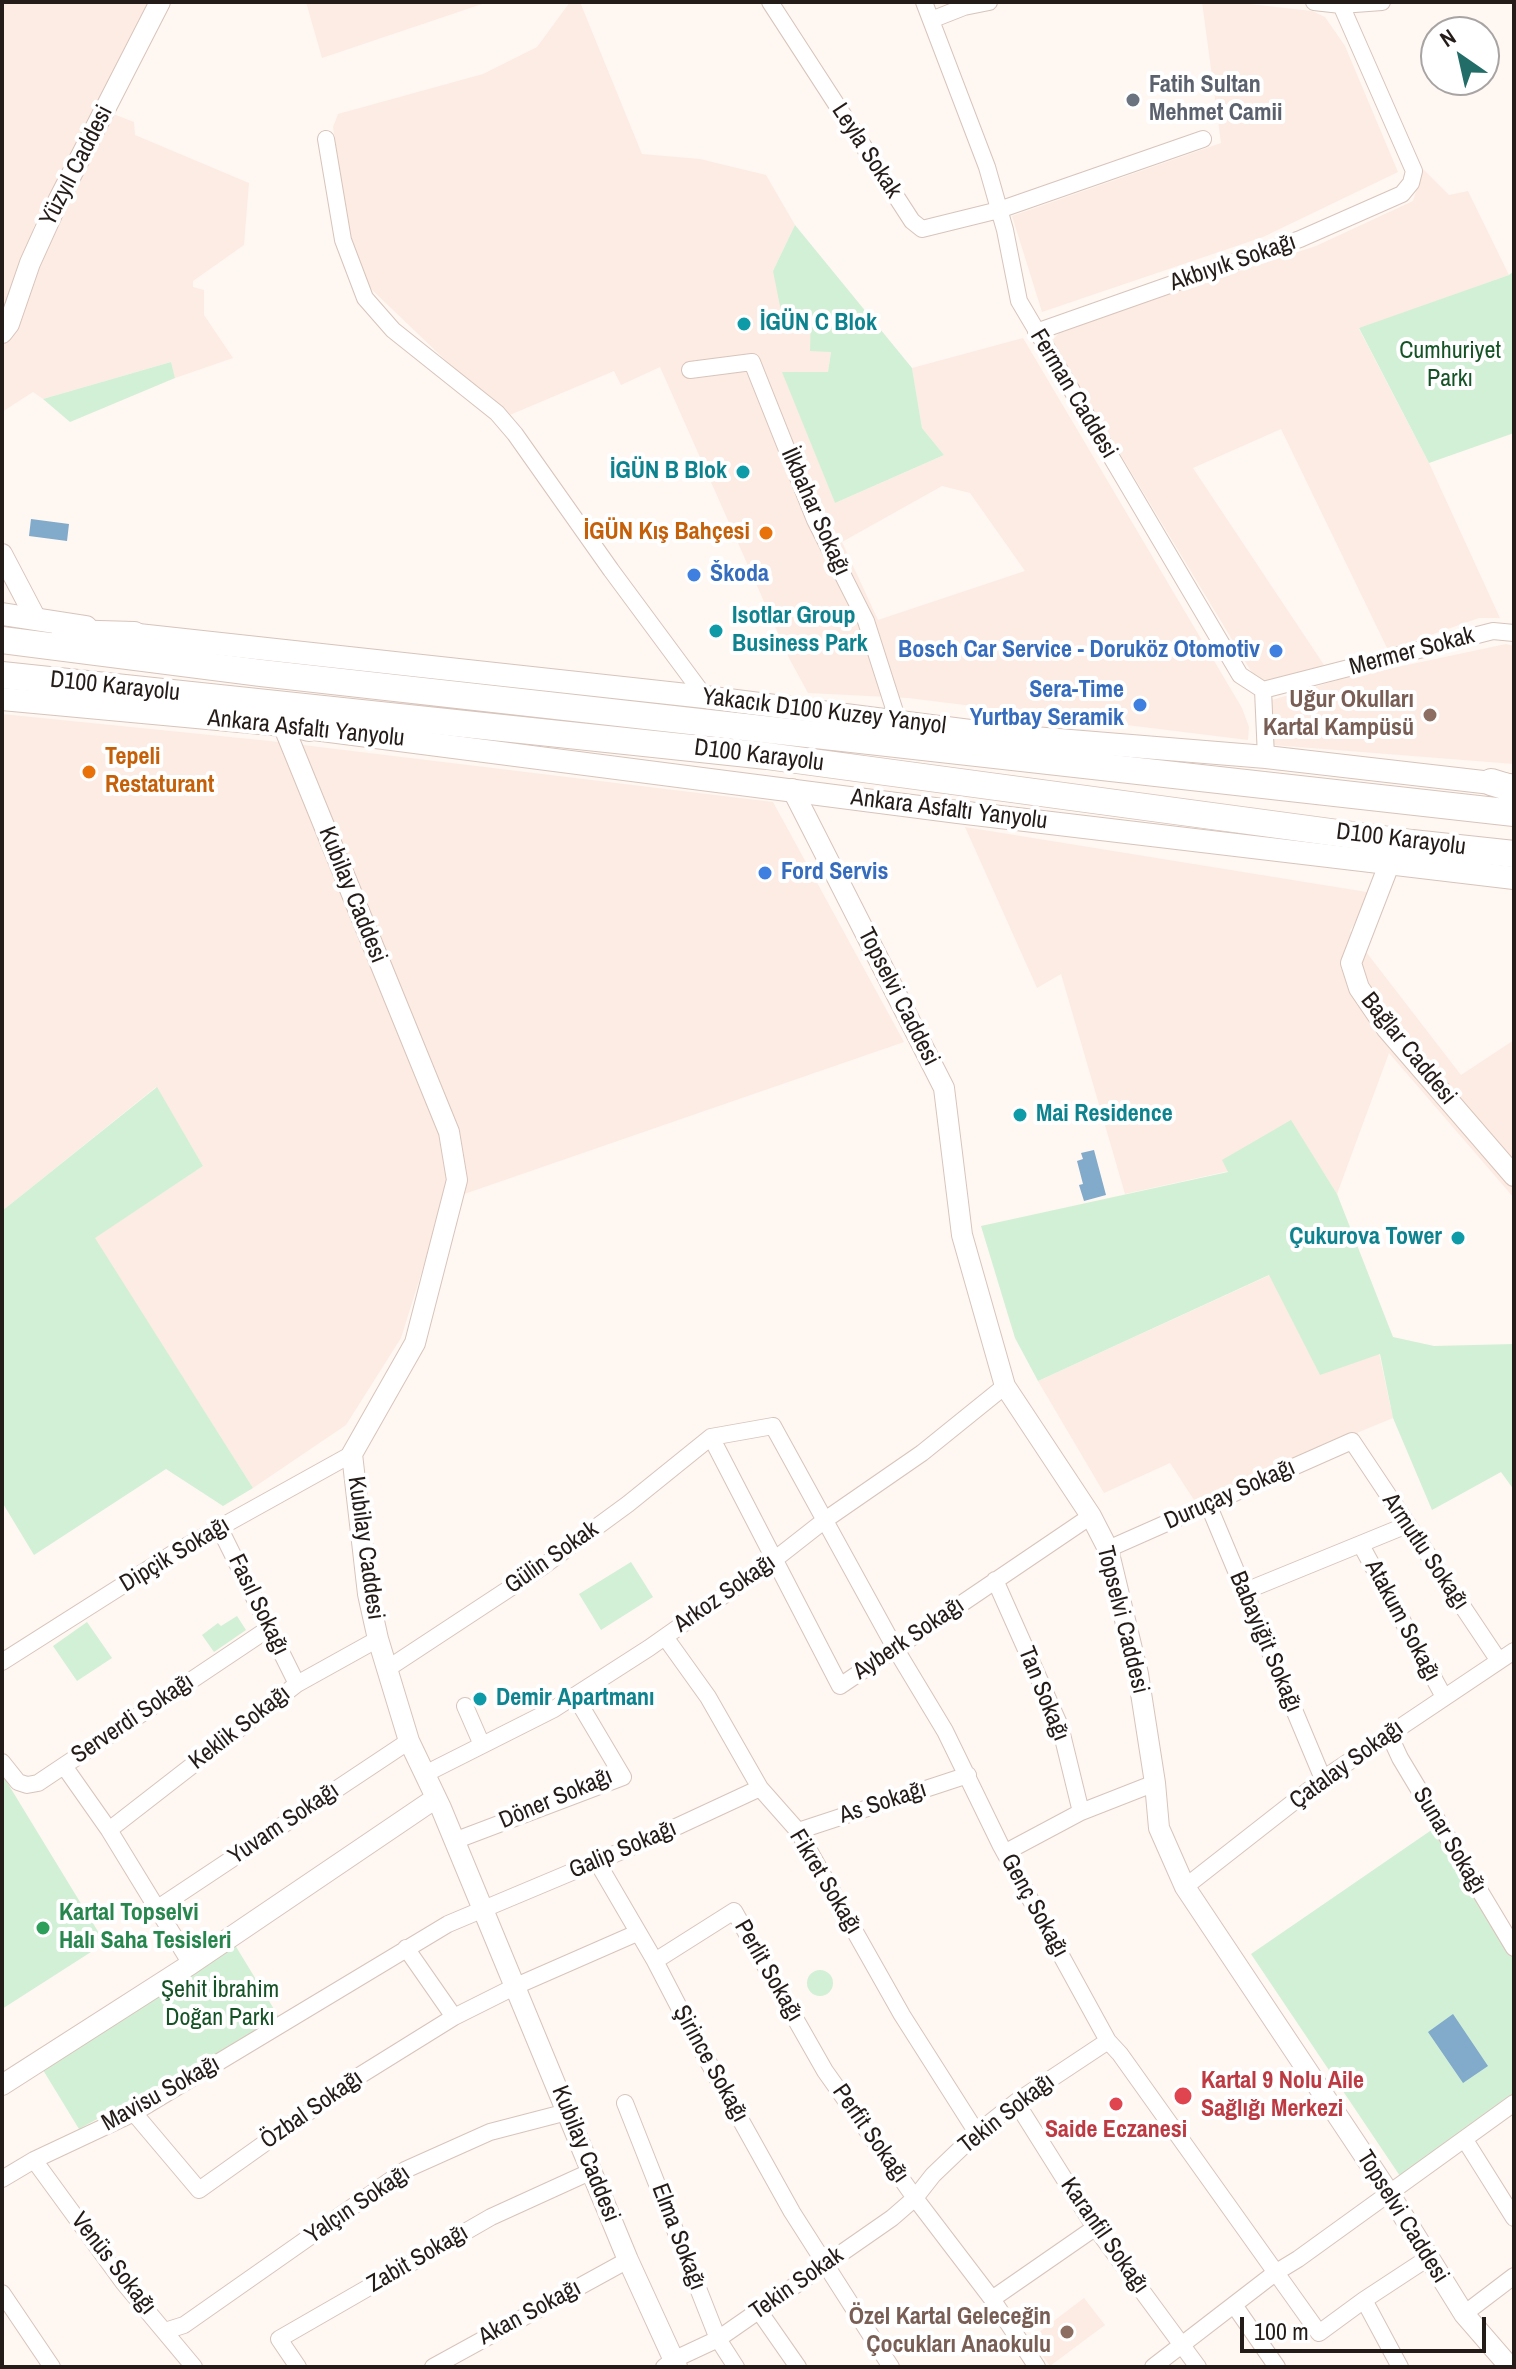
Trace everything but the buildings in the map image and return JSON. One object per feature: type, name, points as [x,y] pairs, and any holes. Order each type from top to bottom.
[{"type":"highway","points":[[2,631],[134,635]]},
{"type":"highway","name":"D100 Karayolu","points":[[2,640],[261,673],[1514,813]]},
{"type":"highway","name":"D100 Karayolu","points":[[2,675],[767,756],[1514,854]]},
{"type":"highway","points":[[173,693],[296,726]]},
{"type":"main road","points":[[2,614],[134,635]]},
{"type":"main road","name":"Yakacık D100 Kuzey Yanyol","points":[[134,635],[705,697],[1009,736],[1266,757],[1506,786]]},
{"type":"main road","name":"Ankara Asfaltı Yanyolu","points":[[2,699],[296,726],[958,812],[1514,878]]},
{"type":"street","name":"Yüzyıl Caddesi","points":[[2,333],[9,324],[30,263],[59,199],[160,2]]},
{"type":"street","name":"Leyla Sokak","points":[[770,2],[912,221],[922,229],[999,210]]},
{"type":"street","name":"Ferman Caddesi","points":[[924,2],[987,167],[1019,301],[1240,675],[1263,690]]},
{"type":"street","points":[[931,20],[964,7],[989,2]]},
{"type":"street","points":[[1314,2],[1341,5],[1382,2]]},
{"type":"street","name":"Akbıyık Sokağı","points":[[1036,332],[1315,233],[1402,194],[1411,183],[1414,171],[1341,5]]},
{"type":"street","points":[[326,139],[343,240],[365,298],[393,330],[497,413],[515,434],[705,697]]},
{"type":"street","points":[[999,210],[1203,139]]},
{"type":"street","name":"İlkbahar Sokağı","points":[[690,370],[752,362],[815,520],[866,621],[898,721]]},
{"type":"street","points":[[2,554],[35,617]]},
{"type":"street","name":"Mermer Sokak","points":[[1263,690],[1493,631],[1514,633]]},
{"type":"street","points":[[1263,690],[1266,757]]},
{"type":"street","name":"Kubilay Caddesi","points":[[296,726],[449,1132],[457,1180],[415,1343],[352,1454],[368,1594],[378,1639],[409,1741],[516,1986],[672,2365]]},
{"type":"street","name":"Topselvi Caddesi","points":[[792,789],[944,1088],[962,1235],[1005,1386],[1091,1516],[1108,1549],[1138,1674],[1159,1828],[1185,1887],[1389,2193],[1464,2314],[1510,2367]]},
{"type":"street","name":"Bağlar Caddesi","points":[[1390,862],[1351,963],[1359,988],[1387,1029],[1514,1176]]},
{"type":"street","name":"Arkoz Sokağı","points":[[425,1774],[575,1696],[665,1637],[922,1453],[1005,1386]]},
{"type":"street","name":"Genç Sokağı","points":[[711,1437],[773,1426],[895,1648],[945,1731],[1001,1846],[1108,2041],[1319,2333],[1364,2300]]},
{"type":"street","name":"Ayberk Sokağı","points":[[711,1437],[840,1686],[1091,1516]]},
{"type":"street","name":"Gülin Sokak","points":[[387,1669],[542,1567],[628,1504],[711,1437]]},
{"type":"street","name":"Duruçay Sokağı","points":[[1108,1549],[1352,1441]]},
{"type":"street","name":"Armutlu Sokağı","points":[[1352,1441],[1499,1661]]},
{"type":"street","name":"Dipçik Sokağı","points":[[2,1662],[172,1554],[352,1454]]},
{"type":"street","name":"Babayiğit Sokağı","points":[[1208,1504],[1323,1779]]},
{"type":"street","points":[[1243,1592],[1407,1525]]},
{"type":"street","name":"Fasıl Sokağı","points":[[219,1527],[297,1684]]},
{"type":"street","name":"Atakum Sokağı","points":[[1361,1545],[1444,1697]]},
{"type":"street","name":"Tan Sokağı","points":[[995,1580],[1060,1726],[1081,1812]]},
{"type":"street","name":"Serverdi Sokağı","points":[[2,1762],[18,1782],[27,1785],[38,1783],[268,1629]]},
{"type":"street","name":"Fikret Sokağı","points":[[665,1637],[708,1697],[760,1788],[798,1831],[902,2015],[977,2133]]},
{"type":"street","name":"Keklik Sokağı","points":[[109,1830],[297,1684],[378,1639]]},
{"type":"street","name":"Çatalay Sokağı","points":[[1185,1887],[1323,1779],[1514,1651]]},
{"type":"street","name":"Döner Sokağı","points":[[454,1841],[623,1777],[575,1696]]},
{"type":"street","points":[[465,1706],[482,1745]]},
{"type":"street","name":"Sunar Sokağı","points":[[1392,1731],[1400,1758],[1507,1924],[1514,1948]]},
{"type":"street","name":"Yuvam Sokağı","points":[[158,1908],[409,1741]]},
{"type":"street","points":[[64,1766],[109,1830],[191,1964]]},
{"type":"street","name":"As Sokağı","points":[[798,1831],[968,1775]]},
{"type":"street","points":[[1006,1852],[1081,1812],[1155,1783]]},
{"type":"street","name":"Galip Sokağı","points":[[483,1908],[648,1840],[760,1788]]},
{"type":"street","points":[[2,2085],[191,1964],[436,1798]]},
{"type":"street","name":"Şirince Sokağı","points":[[596,1860],[655,1961],[784,2199],[891,2367]]},
{"type":"street","name":"Mavisu Sokağı","points":[[2,2179],[34,2160],[134,2113],[406,1948],[483,1908]]},
{"type":"street","name":"Perlit Sokağı","points":[[655,1961],[734,1911],[825,2071]]},
{"type":"street","name":"Özbal Sokağı","points":[[134,2113],[199,2190],[359,2076],[454,2017],[637,1933]]},
{"type":"street","points":[[406,1948],[454,2017]]},
{"type":"street","name":"Tekin Sokağı","points":[[915,2198],[933,2175],[977,2133],[1016,2102],[1108,2041]]},
{"type":"street","name":"Perfit Sokağı","points":[[825,2071],[915,2198],[992,2299],[1037,2367]]},
{"type":"street","name":"Karanfil Sokağı","points":[[1016,2102],[1096,2227],[1198,2367]]},
{"type":"street","name":"Elma Sokağı","points":[[625,2103],[718,2339],[736,2367]]},
{"type":"street","points":[[1153,2367],[1275,2273],[1514,2103]]},
{"type":"street","name":"Yalçın Sokağı","points":[[165,2331],[184,2325],[405,2170],[490,2132],[567,2112]]},
{"type":"street","points":[[1465,2140],[1514,2218]]},
{"type":"street","name":"Venüs Sokağı","points":[[34,2160],[123,2282],[194,2367]]},
{"type":"street","name":"Zabit Sokağı","points":[[298,2367],[279,2339],[491,2217],[592,2171]]},
{"type":"street","name":"Tekin Sokak","points":[[672,2365],[759,2311],[892,2218],[915,2198]]},
{"type":"street","points":[[992,2299],[1096,2227]]},
{"type":"street","points":[[1400,2367],[1364,2300],[1428,2258]]},
{"type":"street","name":"Akan Sokağı","points":[[433,2367],[628,2260]]},
{"type":"street","points":[[1464,2314],[1514,2276]]},
{"type":"street","points":[[2,2293],[52,2367]]},
{"type":"street","points":[[1234,2305],[1277,2367]]},
{"type":"street","points":[[759,2311],[798,2367]]},
{"type":"shaded area","points":[[2,2],[148,2],[35,224],[8,302],[2,311]]},
{"type":"shaded area","points":[[306,2],[488,2],[322,58]]},
{"type":"shaded area","points":[[570,2],[580,2],[642,154],[700,159],[766,175],[795,225],[773,271],[811,312],[831,352],[828,372],[783,372],[835,503],[944,455],[922,428],[912,368],[1023,338],[1242,708],[1249,727],[1248,740],[908,698],[808,693],[789,658],[660,367],[621,385],[614,371],[505,417],[371,289],[359,268],[349,232],[333,127],[338,114],[483,74],[537,47]],"holes":[[[942,486],[970,493],[1025,571],[878,620],[842,542]]]},
{"type":"shaded area","points":[[1202,2],[1312,11],[1325,17],[1345,46],[1398,172],[1263,237],[1042,312],[1012,216],[1221,143]]},
{"type":"shaded area","points":[[113,114],[134,122],[135,135],[249,183],[244,245],[193,281],[193,287],[204,290],[204,315],[233,358],[175,378],[171,362],[43,399],[33,392],[2,412],[2,347],[15,330],[51,237]]},
{"type":"shaded area","points":[[1423,169],[1449,195],[1468,191],[1509,275],[1359,329],[1429,463],[1500,618],[1479,618],[1388,650],[1281,429],[1193,468],[1326,668],[1265,683],[1254,676],[1052,341],[1063,328],[1316,246],[1413,201]]},
{"type":"shaded area","name":"Uğur Okulları Kartal Kampüsü","points":[[1506,644],[1514,646],[1514,764],[1273,745],[1272,700],[1341,679]]},
{"type":"shaded area","points":[[2,714],[270,741],[773,802],[904,1042],[444,1201],[401,1338],[346,1425],[253,1488],[94,1238],[203,1166],[156,1087],[2,1211]]},
{"type":"shaded area","points":[[965,827],[1373,893],[1350,931],[1461,1075],[1514,1040],[1514,1198],[1389,1053],[1337,1194],[1291,1121],[1223,1160],[1229,1171],[1125,1194],[1061,974],[1037,988]]},
{"type":"shaded area","points":[[1270,1275],[1320,1374],[1379,1353],[1393,1418],[1194,1500],[1170,1463],[1104,1493],[1038,1381]]},
{"type":"shaded area","name":"Özel Kartal Geleceğin Çocukları Anaokulu","points":[[1084,2298],[1105,2325],[1050,2366],[1030,2339]]},
{"type":"green space","points":[[795,225],[912,368],[922,428],[944,455],[835,503],[782,372],[828,372],[831,352],[810,351],[811,312],[781,311],[773,271]]},
{"type":"green space","name":"Cumhuriyet Parkı","points":[[1514,271],[1514,433],[1429,463],[1359,328]]},
{"type":"green space","points":[[171,362],[175,378],[70,422],[43,399]]},
{"type":"green space","points":[[157,1087],[203,1166],[95,1238],[253,1488],[223,1506],[166,1469],[34,1555],[2,1502],[2,1211]]},
{"type":"green space","points":[[1291,1120],[1337,1194],[1393,1337],[1434,1346],[1514,1344],[1514,1490],[1501,1472],[1432,1510],[1393,1418],[1380,1354],[1320,1375],[1269,1275],[1038,1381],[1015,1338],[981,1226],[1228,1172],[1222,1160]]},
{"type":"green space","points":[[631,1562],[653,1597],[601,1630],[579,1594]]},
{"type":"green space","points":[[237,1616],[246,1630],[214,1652],[202,1635],[218,1623],[221,1626]]},
{"type":"green space","points":[[87,1622],[112,1658],[77,1681],[53,1646]]},
{"type":"green space","points":[[2,1774],[105,1943],[2,2009]]},
{"type":"green space","points":[[1433,1829],[1514,1960],[1514,2094],[1400,2176],[1251,1954]]},
{"type":"green space","name":"Şehit İbrahim Doğan Parkı","points":[[235,1945],[280,2019],[79,2129],[43,2070]]},
{"type":"green space","points":[[820,1970],[829,1974],[833,1983],[829,1992],[820,1996],[811,1992],[807,1983],[811,1974]]},
{"type":"water","points":[[31,519],[69,524],[67,541],[29,536]]},
{"type":"water","points":[[1094,1150],[1106,1195],[1084,1201],[1077,1161],[1083,1159],[1081,1153]]},
{"type":"water","points":[[1453,2014],[1488,2066],[1463,2083],[1428,2032]]},
{"type":"place","name":"Fatih Sultan Mehmet Camii","points":[[1133,100]]},
{"type":"place","name":"İGÜN C Blok","points":[[744,324]]},
{"type":"place","name":"İGÜN B Blok","points":[[743,472]]},
{"type":"place","name":"İGÜN Kış Bahçesi","points":[[766,533]]},
{"type":"place","name":"Škoda","points":[[694,575]]},
{"type":"place","name":"Isotlar Group Business Park","points":[[716,631]]},
{"type":"place","name":"Bosch Car Service - Doruköz Otomotiv","points":[[1276,651]]},
{"type":"place","name":"Sera-Time Yurtbay Seramik","points":[[1140,705]]},
{"type":"place","name":"Uğur Okulları Kartal Kampüsü","points":[[1430,715]]},
{"type":"place","name":"Tepeli Restaturant","points":[[89,772]]},
{"type":"place","name":"Ford Servis","points":[[765,873]]},
{"type":"place","name":"Mai Residence","points":[[1020,1115]]},
{"type":"place","name":"Çukurova Tower","points":[[1458,1238]]},
{"type":"place","name":"Demir Apartmanı","points":[[480,1699]]},
{"type":"place","name":"Kartal Topselvi Halı Saha Tesisleri","points":[[43,1928]]},
{"type":"place","name":"Kartal 9 Nolu Aile Sağlığı Merkezi","points":[[1183,2096]]},
{"type":"place","name":"Saide Eczanesi","points":[[1116,2104]]},
{"type":"place","name":"Özel Kartal Geleceğin Çocukları Anaokulu","points":[[1067,2332]]}]
